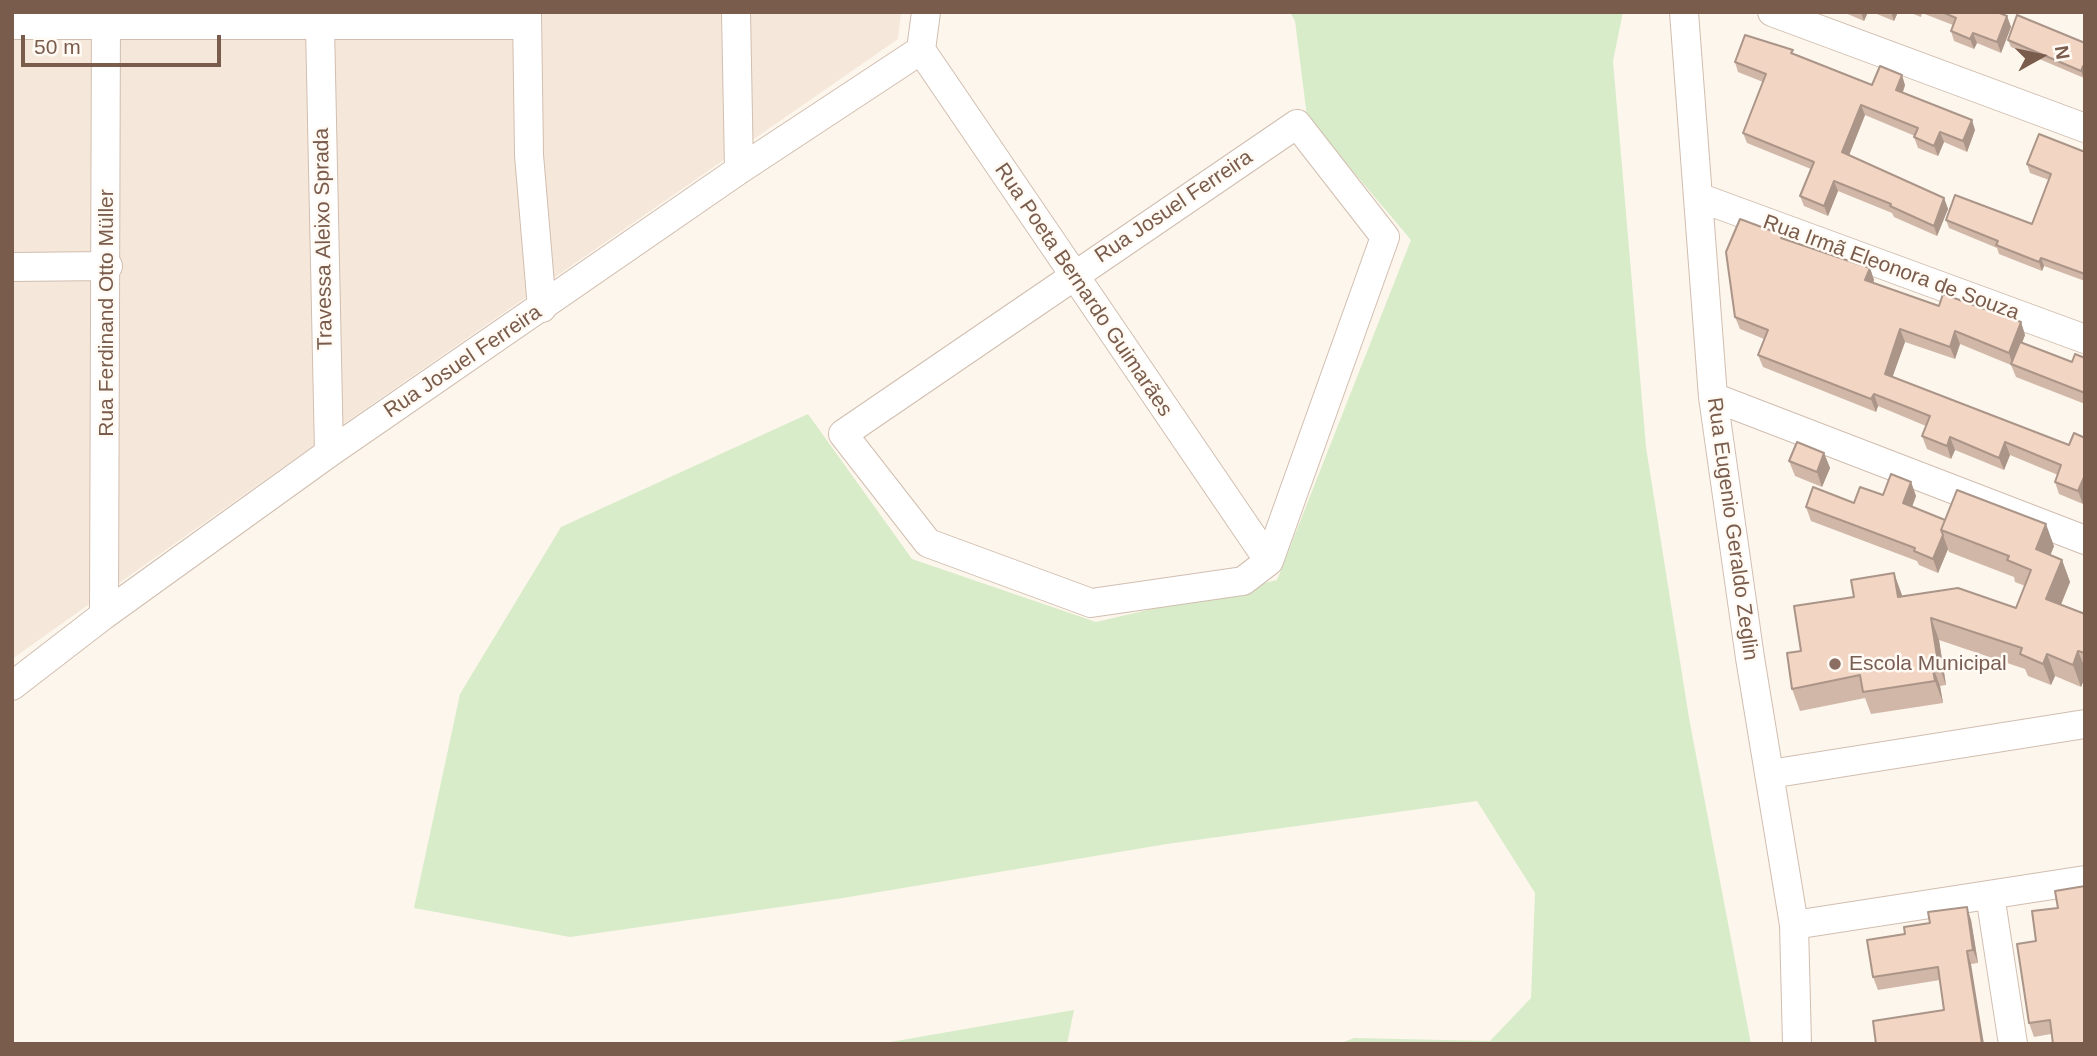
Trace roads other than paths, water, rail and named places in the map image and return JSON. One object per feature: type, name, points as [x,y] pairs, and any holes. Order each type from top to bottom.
[{"type":"street","points":[[736,12],[739,170]]},
{"type":"street","points":[[921,50],[926,12]]},
{"type":"street","name":"Rua Eugenio Geraldo Zeglin","points":[[1684,12],[1713,397],[1750,658],[1794,925],[1797,1044]]},
{"type":"street","points":[[1772,12],[2085,128]]},
{"type":"street","points":[[12,25],[106,19],[320,26],[527,19],[528,155],[542,308]]},
{"type":"street","name":"Rua Ferdinand Otto Müller","points":[[104,615],[108,266],[106,19]]},
{"type":"street","name":"Travessa Aleixo Sprada","points":[[320,26],[329,453]]},
{"type":"street","name":"Rua Josuel Ferreira","points":[[12,686],[104,615],[329,453],[739,170],[921,50]]},
{"type":"street","name":"Rua Poeta Bernardo Guimarães","points":[[921,50],[1073,277],[1269,561]]},
{"type":"street","name":"Rua Josuel Ferreira","points":[[1297,124],[1385,237],[1269,561],[1243,581],[1091,603],[928,543],[844,435],[1073,277],[1297,124]]},
{"type":"street","name":"Rua Irmã Eleonora de Souza","points":[[1698,197],[2085,339]]},
{"type":"street","points":[[12,267],[108,266]]},
{"type":"street","points":[[1713,397],[2085,540]]},
{"type":"street","points":[[1770,774],[2085,724]]},
{"type":"street","points":[[1794,925],[2085,880]]},
{"type":"street","points":[[1990,895],[2013,1044]]},
{"type":"place","name":"Escola Municipal","points":[[1835,664]]}]
